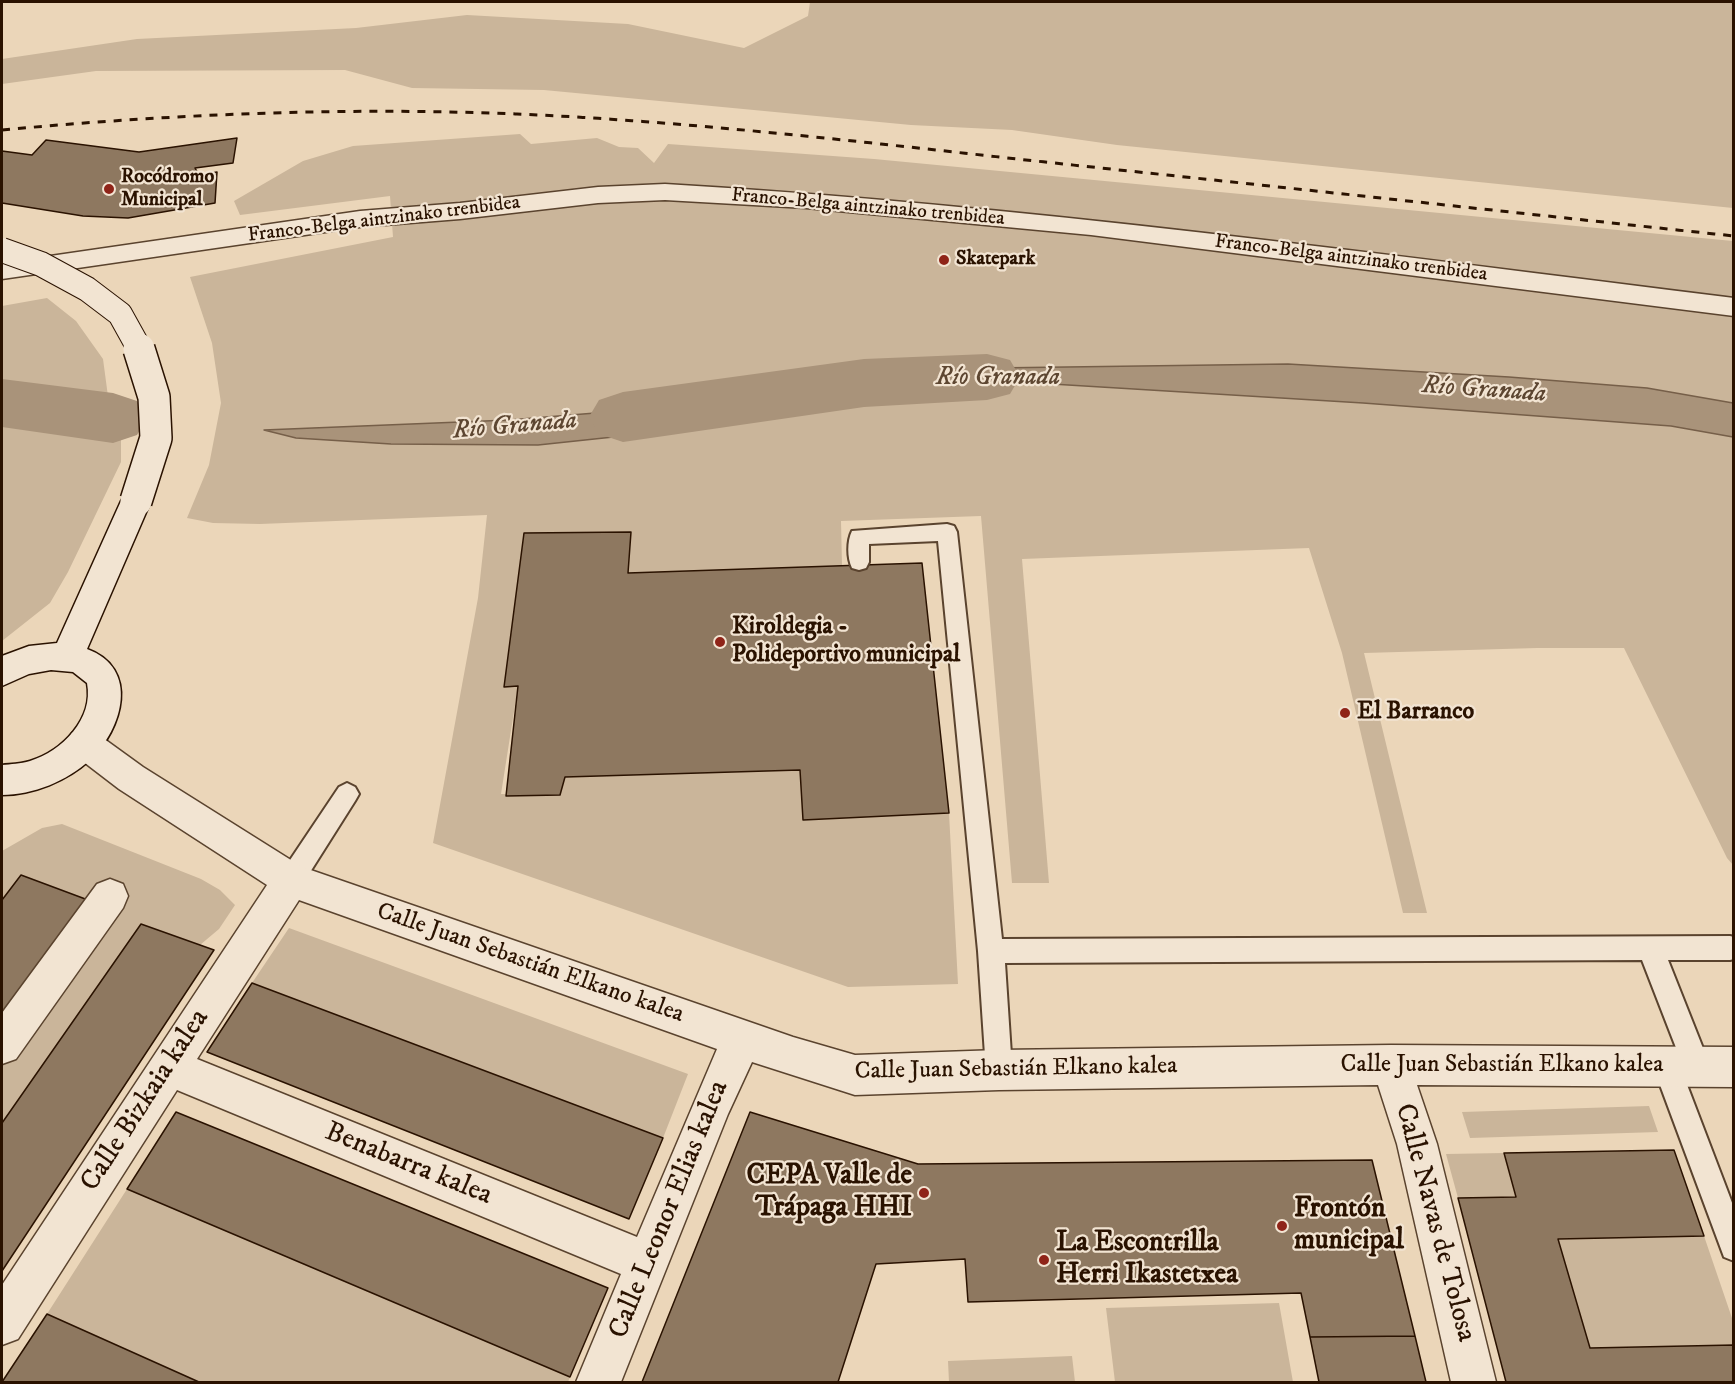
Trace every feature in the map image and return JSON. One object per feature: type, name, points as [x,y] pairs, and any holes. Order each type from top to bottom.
[{"type":"street","name":"Franco-Belga aintzinako trenbidea","points":[[2,271],[360,219],[460,212],[598,195],[665,192],[806,200],[1091,227],[1734,307]]},
{"type":"street","points":[[2,250],[41,264],[87,289],[120,314],[140,350],[154,397],[156,438],[136,501],[67,657]]},
{"type":"street","points":[[2,672],[28,660],[48,656],[67,657],[91,666],[104,684],[106,698],[103,713],[84,743],[48,769],[28,777],[2,780]]},
{"type":"street","name":"Calle Juan Sebastián Elkano kalea","points":[[84,743],[131,778],[291,880],[742,1039],[855,1076],[999,1070],[1391,1065],[1699,1066]]},
{"type":"street","name":"Calle Bizkaia kalea","points":[[2,1323],[291,880]]},
{"type":"street","points":[[2,1045],[110,896]]},
{"type":"street","name":"Calle Leonor Elias kalea","points":[[599,1383],[712,1104],[742,1039]]},
{"type":"street","name":"Calle Navas de Tolosa","points":[[1391,1065],[1417,1144],[1474,1383]]},
{"type":"street","name":"Benabarra kalea","points":[[169,1067],[647,1263]]},
{"type":"lane","points":[[859,562],[859,537],[947,532],[991,951],[999,1070]]},
{"type":"lane","points":[[291,880],[347,794]]},
{"type":"lane","points":[[1650,948],[1699,1066],[1734,1247]]},
{"type":"lane","points":[[991,951],[1730,948]]},
{"type":"shaded area","points":[[810,2],[1733,2],[1733,208],[1117,145],[1012,130],[911,125],[544,90],[412,88],[345,70],[96,71],[2,84],[2,59],[137,39],[356,28],[467,15],[628,24],[744,48],[808,16]]},
{"type":"shaded area","points":[[520,134],[531,144],[597,138],[619,147],[638,148],[654,163],[668,144],[874,159],[1733,241],[1733,865],[1727,858],[1624,648],[1364,653],[1427,913],[1403,913],[1342,653],[1309,548],[1022,559],[1049,883],[1012,883],[981,516],[841,521],[842,566],[628,573],[631,532],[525,534],[504,687],[518,686],[501,794],[560,795],[565,777],[800,770],[803,819],[949,813],[958,984],[848,987],[433,843],[478,598],[487,515],[260,524],[213,523],[187,518],[209,465],[221,403],[212,343],[190,277],[393,237],[390,196],[240,215],[234,201],[303,161],[353,146]]},
{"type":"shaded area","points":[[47,298],[76,321],[103,359],[109,404],[2,392],[2,306]]},
{"type":"shaded area","points":[[2,403],[113,418],[121,433],[121,462],[68,572],[50,603],[2,641]]},
{"type":"shaded area","points":[[62,824],[201,879],[220,890],[235,905],[219,929],[200,945],[141,924],[2,1123],[2,851],[42,828]]},
{"type":"shaded area","points":[[289,928],[688,1074],[663,1138],[252,983]]},
{"type":"shaded area","points":[[1649,1106],[1658,1132],[1470,1138],[1462,1112]]},
{"type":"shaded area","points":[[1504,1153],[1516,1197],[1458,1198],[1446,1154]]},
{"type":"shaded area","points":[[127,1189],[570,1377],[568,1382],[199,1382],[47,1314]]},
{"type":"shaded area","points":[[1704,1236],[1733,1321],[1733,1345],[1590,1348],[1558,1239]]},
{"type":"shaded area","points":[[1279,1303],[1293,1382],[1115,1382],[1106,1308]]},
{"type":"shaded area","points":[[1072,1356],[1075,1382],[949,1382],[948,1361]]},
{"type":"water","points":[[1288,364],[1647,388],[1733,403],[1733,437],[1671,426],[1363,403],[1019,382],[898,391],[820,403],[698,428],[538,445],[391,444],[296,438],[264,430],[509,420],[731,402],[992,368]]},
{"type":"building","name":"Rocódromo Municipal","points":[[237,138],[233,163],[195,168],[199,175],[217,172],[215,203],[128,218],[83,216],[2,203],[2,151],[32,155],[46,140],[139,152]]},
{"type":"building","name":"Kiroldegia - Polideportivo municipal","points":[[631,532],[628,573],[922,563],[949,813],[803,820],[800,770],[565,777],[560,795],[506,796],[518,686],[504,687],[524,533]]},
{"type":"building","points":[[21,875],[88,900],[2,1016],[2,900]]},
{"type":"building","points":[[141,924],[214,950],[2,1271],[2,1123]]},
{"type":"building","points":[[252,983],[663,1138],[629,1219],[207,1052]]},
{"type":"building","points":[[176,1112],[608,1288],[570,1377],[127,1189]]},
{"type":"building","name":"La Escontrilla Herri Ikastetxea","points":[[750,1112],[918,1164],[1372,1160],[1415,1336],[1310,1337],[1301,1293],[968,1302],[965,1259],[876,1264],[838,1382],[642,1382]]},
{"type":"building","points":[[1674,1150],[1704,1236],[1558,1239],[1590,1348],[1734,1345],[1734,1382],[1506,1382],[1458,1198],[1516,1197],[1504,1153]]},
{"type":"building","points":[[47,1314],[199,1382],[2,1382]]},
{"type":"building","points":[[1415,1336],[1426,1382],[1319,1382],[1310,1337]]},
{"type":"waterway","name":"Río Granada","points":[[623,417],[864,383],[987,377]]},
{"type":"waterway","name":"Río Granada","points":[[2,403],[113,418]]},
{"type":"railway","points":[[2,130],[259,113],[388,111],[588,118],[800,136],[1734,236]]},
{"type":"place","name":"Rocódromo Municipal","points":[[109,189]]},
{"type":"place","name":"Skatepark","points":[[944,260]]},
{"type":"place","name":"Kiroldegia - Polideportivo municipal","points":[[720,642]]},
{"type":"place","name":"El Barranco","points":[[1345,713]]},
{"type":"place","name":"CEPA Valle de Trápaga HHI","points":[[924,1193]]},
{"type":"place","name":"Frontón municipal","points":[[1282,1226]]},
{"type":"place","name":"La Escontrilla Herri Ikastetxea","points":[[1044,1260]]}]
